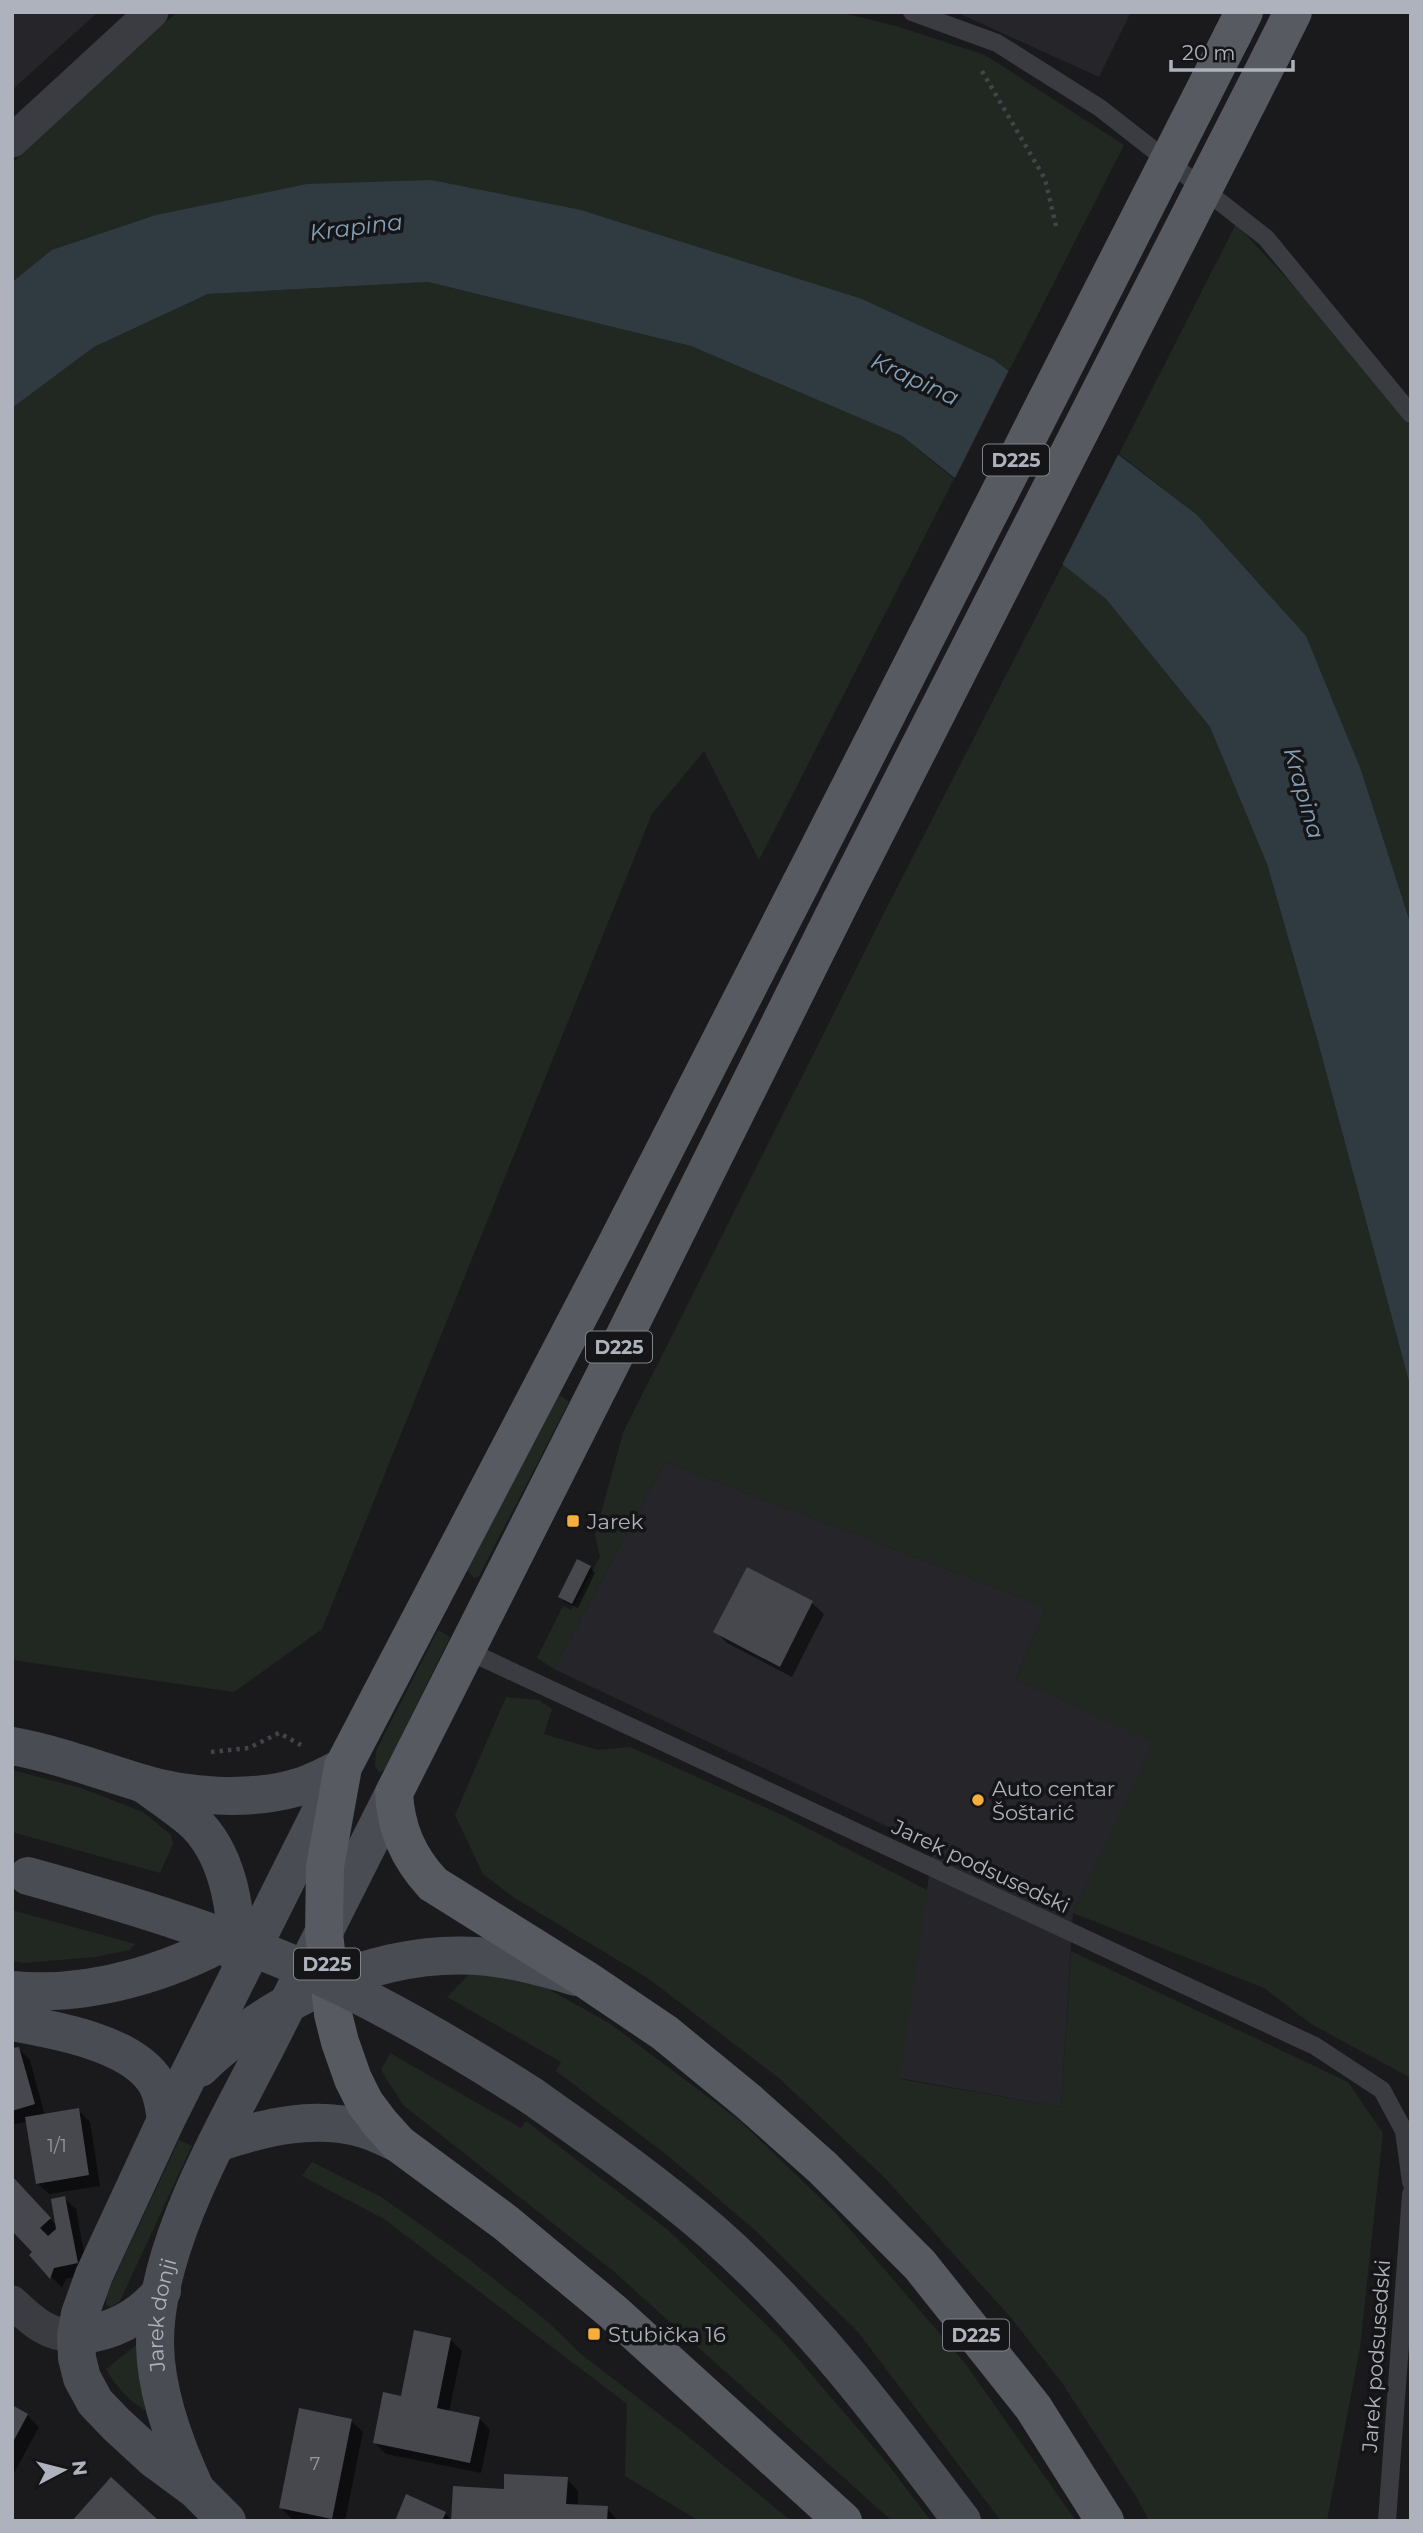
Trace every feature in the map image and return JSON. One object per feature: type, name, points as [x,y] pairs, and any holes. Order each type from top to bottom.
[{"type":"main road","name":"D225","points":[[1105,2521],[1033,2407],[920,2265],[823,2168],[749,2102],[665,2033],[585,1979],[433,1884],[417,1867],[406,1848],[395,1809],[390,1801],[841,901],[1293,12]]},
{"type":"main road","name":"D225","points":[[843,2521],[613,2312],[506,2223],[399,2144],[365,2103],[353,2079],[333,2014],[324,1933],[325,1867],[343,1766],[610,1256],[1238,24]]},
{"type":"main road","points":[[12,1746],[90,1765],[144,1784],[203,1794],[267,1794],[295,1788],[343,1766]]},
{"type":"main road","name":"Jarek donji","points":[[227,2521],[196,2490],[154,2459],[95,2402],[82,2378],[77,2358],[76,2336],[80,2314],[94,2275],[166,2120],[343,1766]]},
{"type":"main road","points":[[144,1784],[194,1821],[214,1848],[233,1903],[237,1935],[237,2037],[234,2071],[217,2143]]},
{"type":"main road","points":[[12,1990],[65,1992],[113,1984],[185,1960],[237,1935],[325,1867],[390,1801]]},
{"type":"main road","points":[[217,2143],[390,1801]]},
{"type":"main road","points":[[20,1874],[140,1908],[296,1966],[404,2018],[461,2050],[533,2096],[646,2176],[713,2233],[773,2291],[867,2395],[962,2521]]},
{"type":"main road","points":[[184,2084],[213,2054],[288,2004],[329,1982],[387,1964],[441,1956],[512,1961],[585,1979]]},
{"type":"main road","points":[[12,2022],[88,2040],[139,2063],[155,2080],[162,2096],[166,2120]]},
{"type":"main road","points":[[217,2143],[257,2130],[306,2122],[364,2129],[399,2144]]},
{"type":"main road","name":"Jarek donji","points":[[196,2490],[176,2441],[158,2374],[155,2346],[162,2291],[178,2232],[217,2143]]},
{"type":"main road","points":[[76,2336],[98,2333],[121,2325],[141,2313],[162,2291]]},
{"type":"street","points":[[12,141],[152,12]]},
{"type":"street","points":[[12,2302],[46,2330],[62,2336],[76,2336]]},
{"type":"lane","points":[[912,12],[997,43],[1100,108],[1266,238],[1411,414]]},
{"type":"lane","name":"Jarek podsusedski","points":[[466,1650],[1315,2046],[1382,2090],[1405,2131],[1411,2182]]},
{"type":"lane","name":"Jarek podsusedski","points":[[1387,2521],[1411,2194]]},
{"type":"path","points":[[956,28],[1045,179],[1056,226]]},
{"type":"path","points":[[208,1764],[210,1752],[249,1748],[279,1733],[301,1745]]},
{"type":"shaded area","points":[[12,12],[98,12],[12,90]]},
{"type":"shaded area","points":[[177,12],[839,12],[896,26],[985,55],[1124,145],[1009,371],[993,359],[862,299],[53,250],[12,282],[12,163]]},
{"type":"shaded area","points":[[956,12],[1131,12],[1099,77]]},
{"type":"shaded area","points":[[1236,224],[1344,340],[1411,427],[1411,925],[1361,770],[1196,514],[1119,454]]},
{"type":"shaded area","points":[[428,282],[691,346],[902,436],[954,479],[759,860],[704,751],[652,814],[322,1629],[234,1692],[12,1660],[12,408],[94,347],[208,294]]},
{"type":"shaded area","points":[[1063,564],[1106,599],[1210,727],[1267,864],[1411,1389],[1411,2078],[1311,2024],[1264,1988],[1073,1913],[1153,1742],[1016,1679],[1046,1607],[665,1462],[554,1669],[537,1658],[563,1606],[571,1610],[600,1557],[595,1535],[623,1433]]},
{"type":"shaded area","points":[[559,1395],[569,1402],[479,1576],[474,1578],[467,1570]]},
{"type":"shaded area","name":"Auto centar Šoštarić","points":[[665,1462],[1046,1607],[1016,1679],[1154,1742],[1073,1913],[1061,2107],[899,2078],[933,1848],[554,1669]]},
{"type":"shaded area","points":[[438,1630],[450,1637],[385,1769],[379,1773],[375,1765],[376,1751]]},
{"type":"shaded area","points":[[506,1697],[539,1700],[552,1709],[544,1734],[598,1750],[630,1747],[782,1815],[927,1890],[900,2079],[1061,2107],[1071,1951],[1348,2082],[1383,2133],[1360,2348],[1327,2521],[1149,2521],[1137,2498],[1062,2383],[1012,2319],[885,2178],[780,2079],[649,1979],[513,1897],[483,1874],[455,1815]]},
{"type":"shaded area","points":[[12,1770],[81,1788],[143,1812],[171,1835],[173,1844],[160,1873],[12,1832]]},
{"type":"shaded area","points":[[12,1910],[135,1944],[130,1950],[95,1957],[24,1963],[12,1961]]},
{"type":"shaded area","points":[[472,1971],[541,1985],[609,2023],[739,2120],[835,2212],[965,2363],[1076,2521],[1001,2521],[858,2332],[757,2232],[667,2155],[556,2071],[561,2062],[447,1997]]},
{"type":"shaded area","points":[[390,2053],[521,2128],[526,2121],[668,2230],[781,2339],[883,2458],[931,2521],[892,2521],[612,2270],[403,2105],[381,2070]]},
{"type":"shaded area","points":[[179,2140],[192,2146],[120,2301],[111,2307],[106,2305],[107,2293]]},
{"type":"shaded area","points":[[312,2162],[383,2198],[466,2257],[547,2321],[581,2354],[689,2437],[791,2521],[699,2521],[625,2476],[627,2404],[384,2219],[302,2176]]},
{"type":"shaded area","points":[[139,2343],[151,2407],[145,2410],[123,2392],[106,2369]]},
{"type":"water","name":"Krapina","points":[[431,180],[581,210],[862,299],[993,359],[1196,514],[1306,636],[1361,770],[1411,925],[1411,1389],[1267,864],[1210,727],[1106,599],[902,436],[691,346],[428,282],[208,294],[94,347],[12,408],[12,282],[52,250],[156,215],[307,184]]},
{"type":"pier","points":[[1010,368],[1120,451],[1061,567],[953,482]]},
{"type":"building","points":[[577,1559],[591,1566],[572,1604],[558,1597]]},
{"type":"building","points":[[747,1567],[813,1601],[780,1667],[713,1632]]},
{"type":"building","points":[[19,2047],[35,2104],[12,2111],[12,2048]]},
{"type":"building","points":[[79,2108],[89,2175],[36,2184],[25,2117]]},
{"type":"building","points":[[12,2176],[51,2218],[40,2228],[48,2236],[56,2229],[51,2199],[65,2196],[78,2263],[54,2268],[50,2279],[29,2255],[32,2252],[12,2231]]},
{"type":"building","points":[[414,2330],[451,2338],[437,2408],[480,2417],[470,2463],[373,2443],[383,2392],[401,2396]]},
{"type":"building","points":[[12,2405],[28,2414],[12,2444]]},
{"type":"building","points":[[299,2408],[352,2419],[332,2519],[279,2508]]},
{"type":"building","points":[[504,2474],[568,2477],[566,2504],[608,2506],[607,2521],[451,2521],[453,2486],[504,2489]]},
{"type":"building","points":[[111,2477],[159,2521],[72,2521]]},
{"type":"building","points":[[406,2494],[446,2512],[442,2521],[395,2521]]},
{"type":"place","name":"Jarek","points":[[573,1521]]},
{"type":"place","name":"Auto centar Šoštarić","points":[[978,1800]]},
{"type":"place","name":"Stubička 16","points":[[594,2334]]}]
